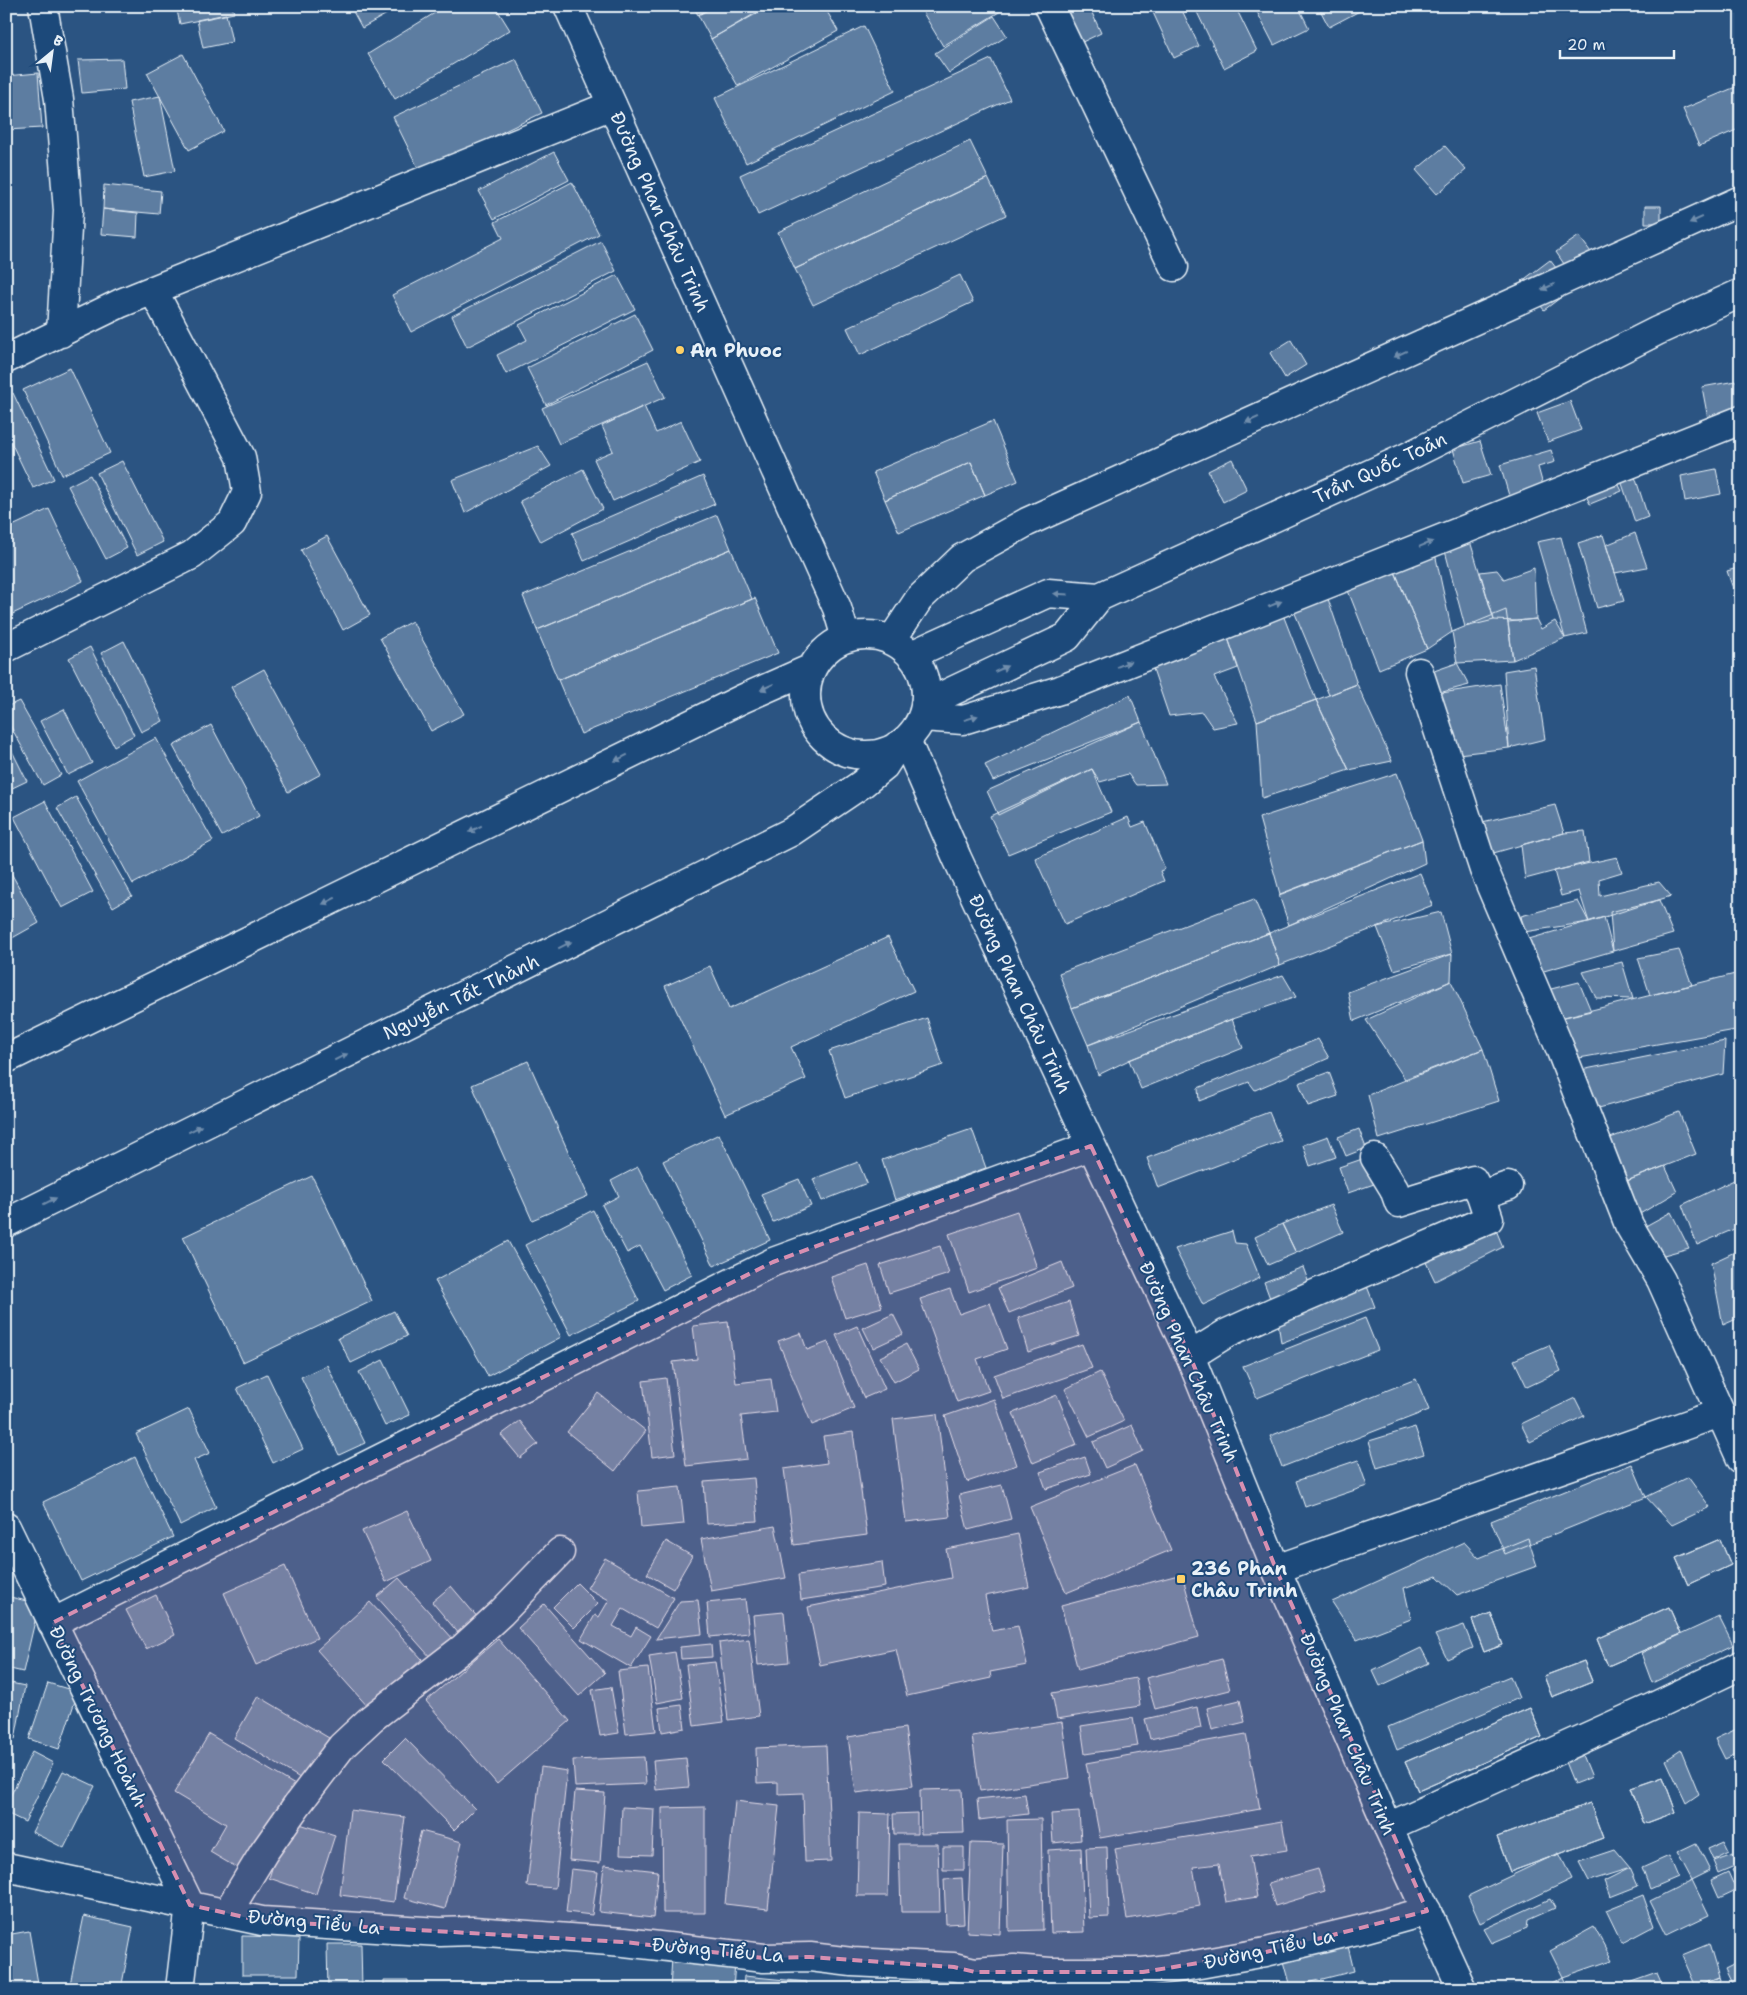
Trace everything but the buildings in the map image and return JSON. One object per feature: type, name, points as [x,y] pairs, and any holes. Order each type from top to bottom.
[{"type":"street","points":[[43,6],[59,99],[68,210],[61,332]]},
{"type":"street","name":"Đường Phan Châu Trinh","points":[[568,6],[837,608],[846,638]]},
{"type":"street","points":[[1049,6],[1174,268]]},
{"type":"street","points":[[6,359],[121,303],[612,105]]},
{"type":"street","points":[[901,648],[919,599],[962,558],[1027,522],[1741,200]]},
{"type":"street","points":[[6,648],[192,555],[232,523],[247,492],[241,457],[153,290]]},
{"type":"street","name":"Trần Quốc Toản","points":[[924,710],[1067,637],[1099,597],[1405,458],[1657,331],[1741,293]]},
{"type":"street","points":[[924,710],[963,720],[1060,690],[1741,420]]},
{"type":"street","name":"Trần Quốc Toản","points":[[901,648],[1048,593],[1099,597]]},
{"type":"street","points":[[862,635],[882,637],[901,648],[916,660],[924,678],[927,697],[924,710],[914,732],[901,743],[883,753],[864,755],[845,751],[828,742],[815,727],[807,708],[806,687],[812,668],[825,651],[842,639],[862,635]]},
{"type":"street","points":[[6,1059],[742,699],[812,668]]},
{"type":"street","points":[[1419,672],[1484,870],[1559,1046],[1628,1225],[1661,1280],[1741,1459]]},
{"type":"street","name":"Đường Phan Châu Trinh","points":[[901,743],[1190,1356],[1276,1569],[1388,1827],[1462,1989]]},
{"type":"street","name":"Nguyễn Tất Thành","points":[[6,1223],[792,832],[862,784],[884,766],[901,743]]},
{"type":"street","points":[[52,1623],[773,1262],[1091,1146]]},
{"type":"street","points":[[1190,1356],[1227,1333],[1489,1219],[1481,1195],[1473,1180],[1399,1203],[1394,1189],[1375,1158]]},
{"type":"street","points":[[1481,1195],[1508,1186]]},
{"type":"street","points":[[1276,1569],[1720,1413]]},
{"type":"street","name":"Đường Trương Hoành","points":[[6,1527],[190,1905]]},
{"type":"street","points":[[227,1913],[292,1813],[342,1746],[372,1718],[463,1648],[501,1614],[560,1552]]},
{"type":"street","points":[[1388,1827],[1741,1665]]},
{"type":"street","name":"Đường Tiểu La","points":[[6,1867],[262,1921],[440,1932],[473,1931],[624,1942],[764,1958],[810,1957],[852,1962],[954,1967],[975,1972],[1014,1969],[1050,1972],[1143,1972],[1183,1967],[1266,1952],[1428,1912]]},
{"type":"street","points":[[180,1989],[190,1905]]},
{"type":"highlighted area","points":[[1091,1146],[1190,1356],[1276,1569],[1427,1911],[1266,1952],[1143,1972],[975,1972],[954,1967],[810,1957],[764,1958],[624,1942],[262,1921],[190,1905],[52,1623],[773,1262]]},
{"type":"place","name":"An Phuoc","points":[[680,350]]},
{"type":"place","name":"236 Phan Châu Trinh","points":[[1181,1579]]}]
